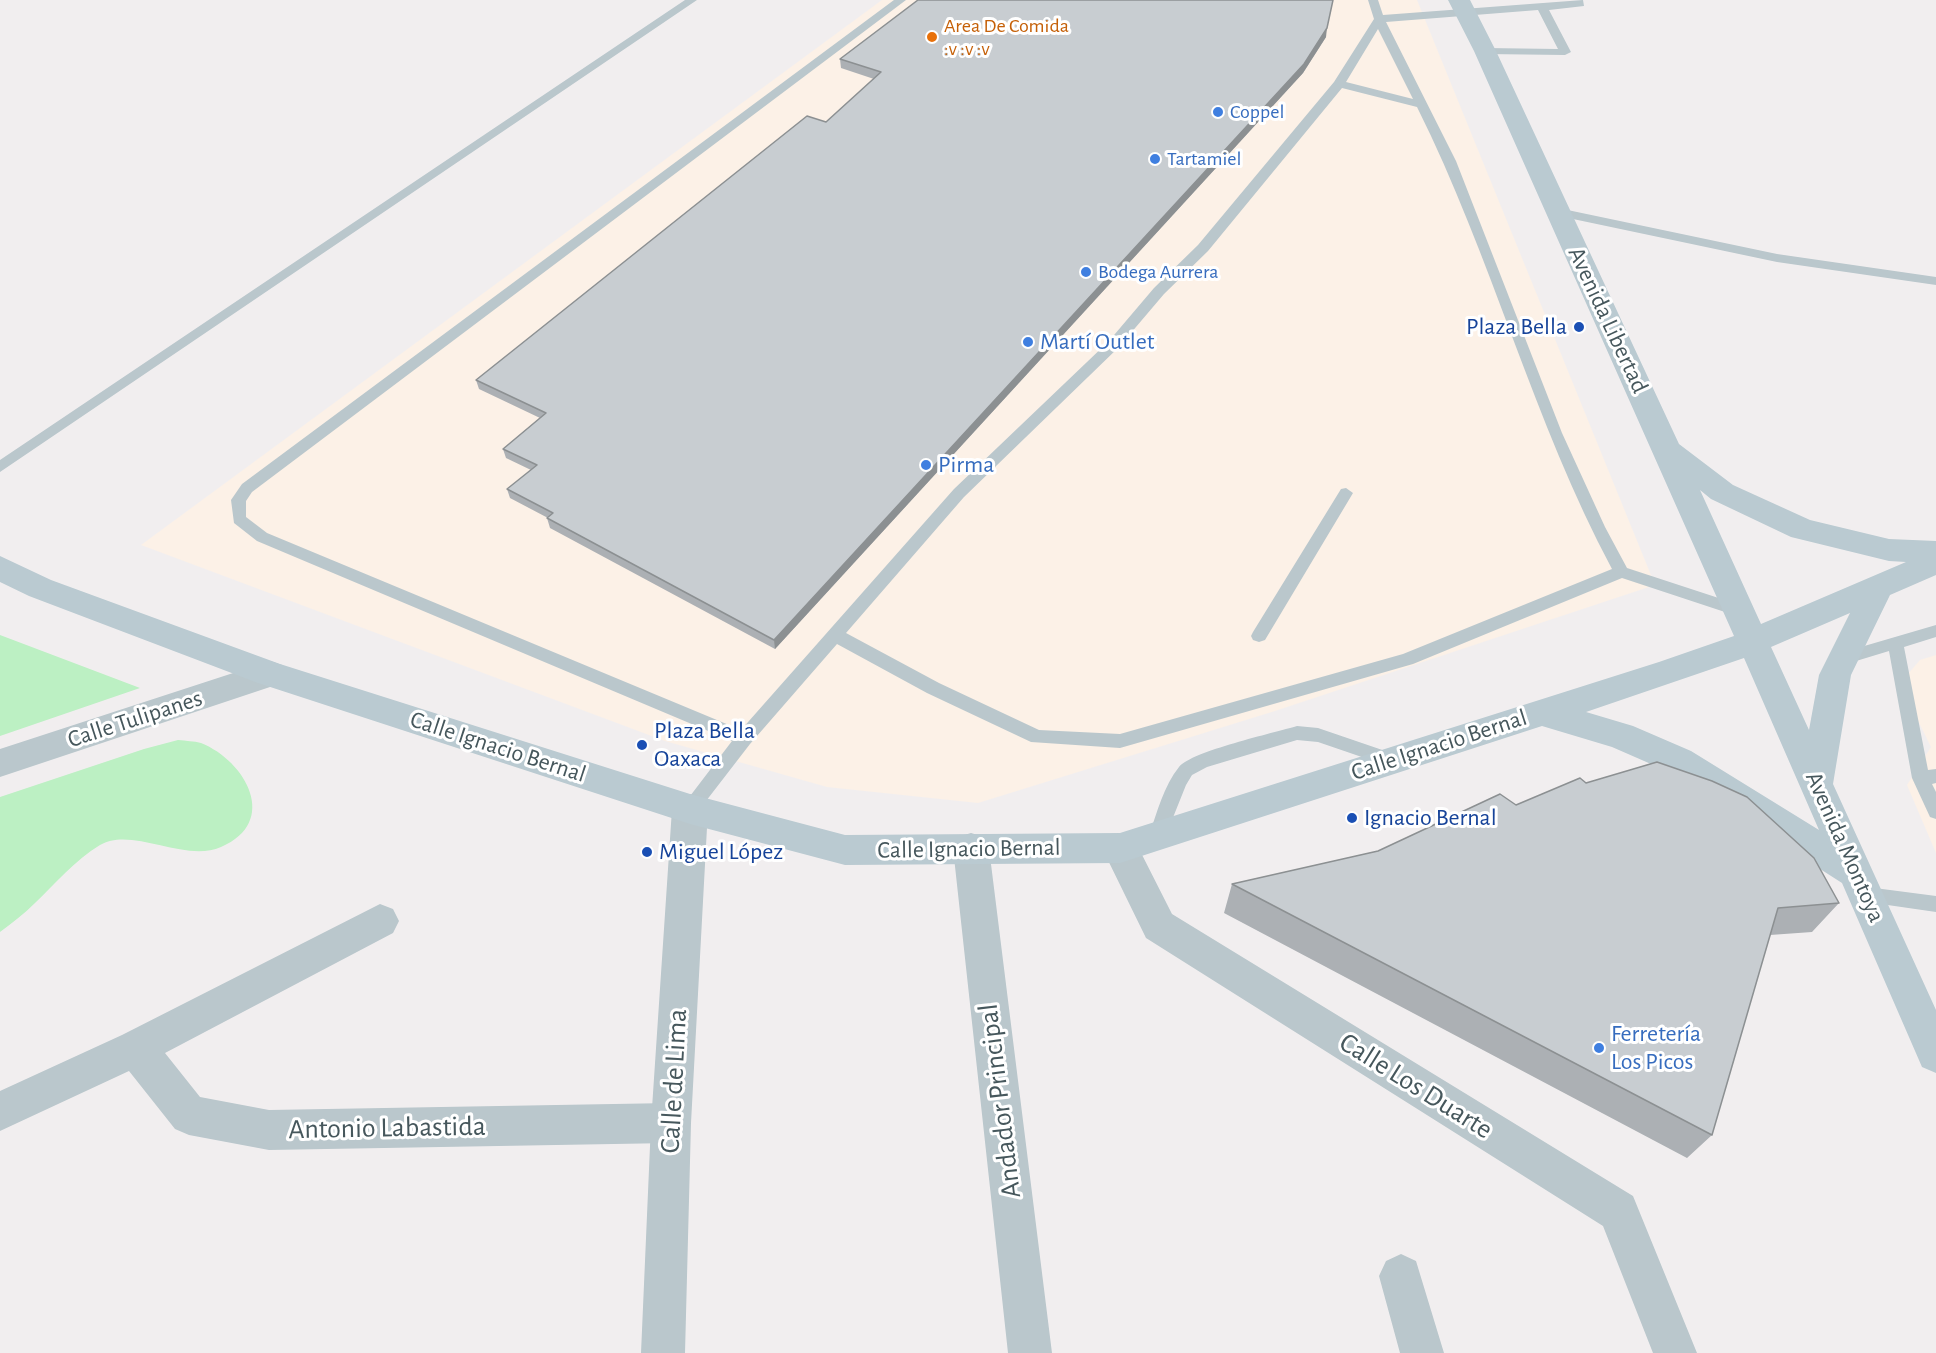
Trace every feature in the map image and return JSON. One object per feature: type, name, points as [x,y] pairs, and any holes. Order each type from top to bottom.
[{"type":"main road","name":"Avenida Libertad","points":[[1461,6],[1485,51],[1746,627]]},
{"type":"main road","points":[[1666,447],[1722,492],[1802,529],[1889,550],[1936,552]]},
{"type":"main road","name":"Calle Ignacio Bernal","points":[[0,568],[40,588],[270,674],[690,809],[845,850],[1120,848],[1668,672],[1746,627],[1878,588],[1936,562]]},
{"type":"main road","points":[[1817,782],[1835,675],[1878,588]]},
{"type":"main road","name":"Avenida Montoya","points":[[1746,627],[1817,782],[1936,1054]]},
{"type":"main road","points":[[1540,712],[1621,736],[1678,761],[1861,883]]},
{"type":"street","name":"Calle Tulipanes","points":[[0,763],[270,674]]},
{"type":"street","name":"Calle de Lima","points":[[663,1353],[671,1123],[690,809]]},
{"type":"street","name":"Andador Principal","points":[[971,848],[1030,1353]]},
{"type":"street","name":"Calle Los Duarte","points":[[1120,848],[1159,926],[1618,1211],[1675,1353]]},
{"type":"street","points":[[0,1111],[136,1048],[380,921]]},
{"type":"street","name":"Antonio Labastida","points":[[136,1048],[189,1115],[269,1130],[671,1123]]},
{"type":"street","points":[[1401,1276],[1422,1353]]},
{"type":"lane","points":[[0,467],[692,0]]},
{"type":"lane","points":[[744,739],[262,537],[239,519],[238,500],[247,488],[361,401],[901,0]]},
{"type":"lane","points":[[1373,0],[1379,19],[1450,161],[1555,433],[1597,527],[1621,572],[1746,627]]},
{"type":"lane","points":[[690,809],[744,739],[959,493],[1114,344],[1159,291],[1203,248],[1339,84],[1379,19],[1461,6],[1542,7],[1580,4],[1578,0]]},
{"type":"lane","points":[[1485,51],[1565,52],[1542,7]]},
{"type":"lane","points":[[1339,84],[1422,105]]},
{"type":"lane","points":[[1558,212],[1777,258],[1936,281]]},
{"type":"lane","points":[[1259,636],[1346,493]]},
{"type":"lane","points":[[835,635],[933,688],[1037,737],[1120,741],[1407,659],[1621,572]]},
{"type":"lane","points":[[1843,659],[1936,632]]},
{"type":"lane","points":[[1896,645],[1936,812]]},
{"type":"lane","points":[[1158,835],[1178,783],[1186,770],[1202,760],[1297,733],[1318,735],[1393,760]]},
{"type":"lane","points":[[1861,883],[1936,904]]},
{"type":"shaded area","name":"Plaza Bella","points":[[882,0],[1417,0],[1655,585],[1275,711],[978,803],[827,787],[665,741],[141,545]]},
{"type":"shaded area","points":[[1936,655],[1936,853],[1907,785],[1931,747],[1903,690],[1908,674],[1920,660]]},
{"type":"green space","points":[[0,635],[140,688],[0,736]]},
{"type":"green space","points":[[178,740],[201,743],[217,752],[243,777],[250,792],[252,808],[249,823],[239,836],[221,847],[206,851],[191,851],[127,840],[113,840],[100,845],[74,865],[27,911],[0,932],[0,797]]},
{"type":"building","points":[[918,0],[1333,0],[1327,28],[1304,64],[774,640],[547,518],[553,513],[507,489],[537,465],[503,449],[546,413],[476,380],[807,116],[826,122],[881,72],[840,59]]},
{"type":"building","name":"Ferretería Los Picos","points":[[1657,762],[1712,781],[1747,797],[1814,858],[1839,903],[1778,908],[1712,1135],[1232,884],[1378,851],[1500,794],[1516,805],[1580,778],[1586,783]]},
{"type":"place","name":"Area De Comida :v :v :v","points":[[932,37]]},
{"type":"place","name":"Coppel","points":[[1218,112]]},
{"type":"place","name":"Tartamiel","points":[[1155,159]]},
{"type":"place","name":"Bodega Aurrera","points":[[1086,272]]},
{"type":"place","name":"Plaza Bella","points":[[1579,327]]},
{"type":"place","name":"Martí Outlet","points":[[1028,342]]},
{"type":"place","name":"Pirma","points":[[926,465]]},
{"type":"place","name":"Plaza Bella Oaxaca","points":[[642,745]]},
{"type":"place","name":"Ignacio Bernal","points":[[1352,818]]},
{"type":"place","name":"Miguel López","points":[[647,852]]},
{"type":"place","name":"Ferretería Los Picos","points":[[1599,1048]]}]
